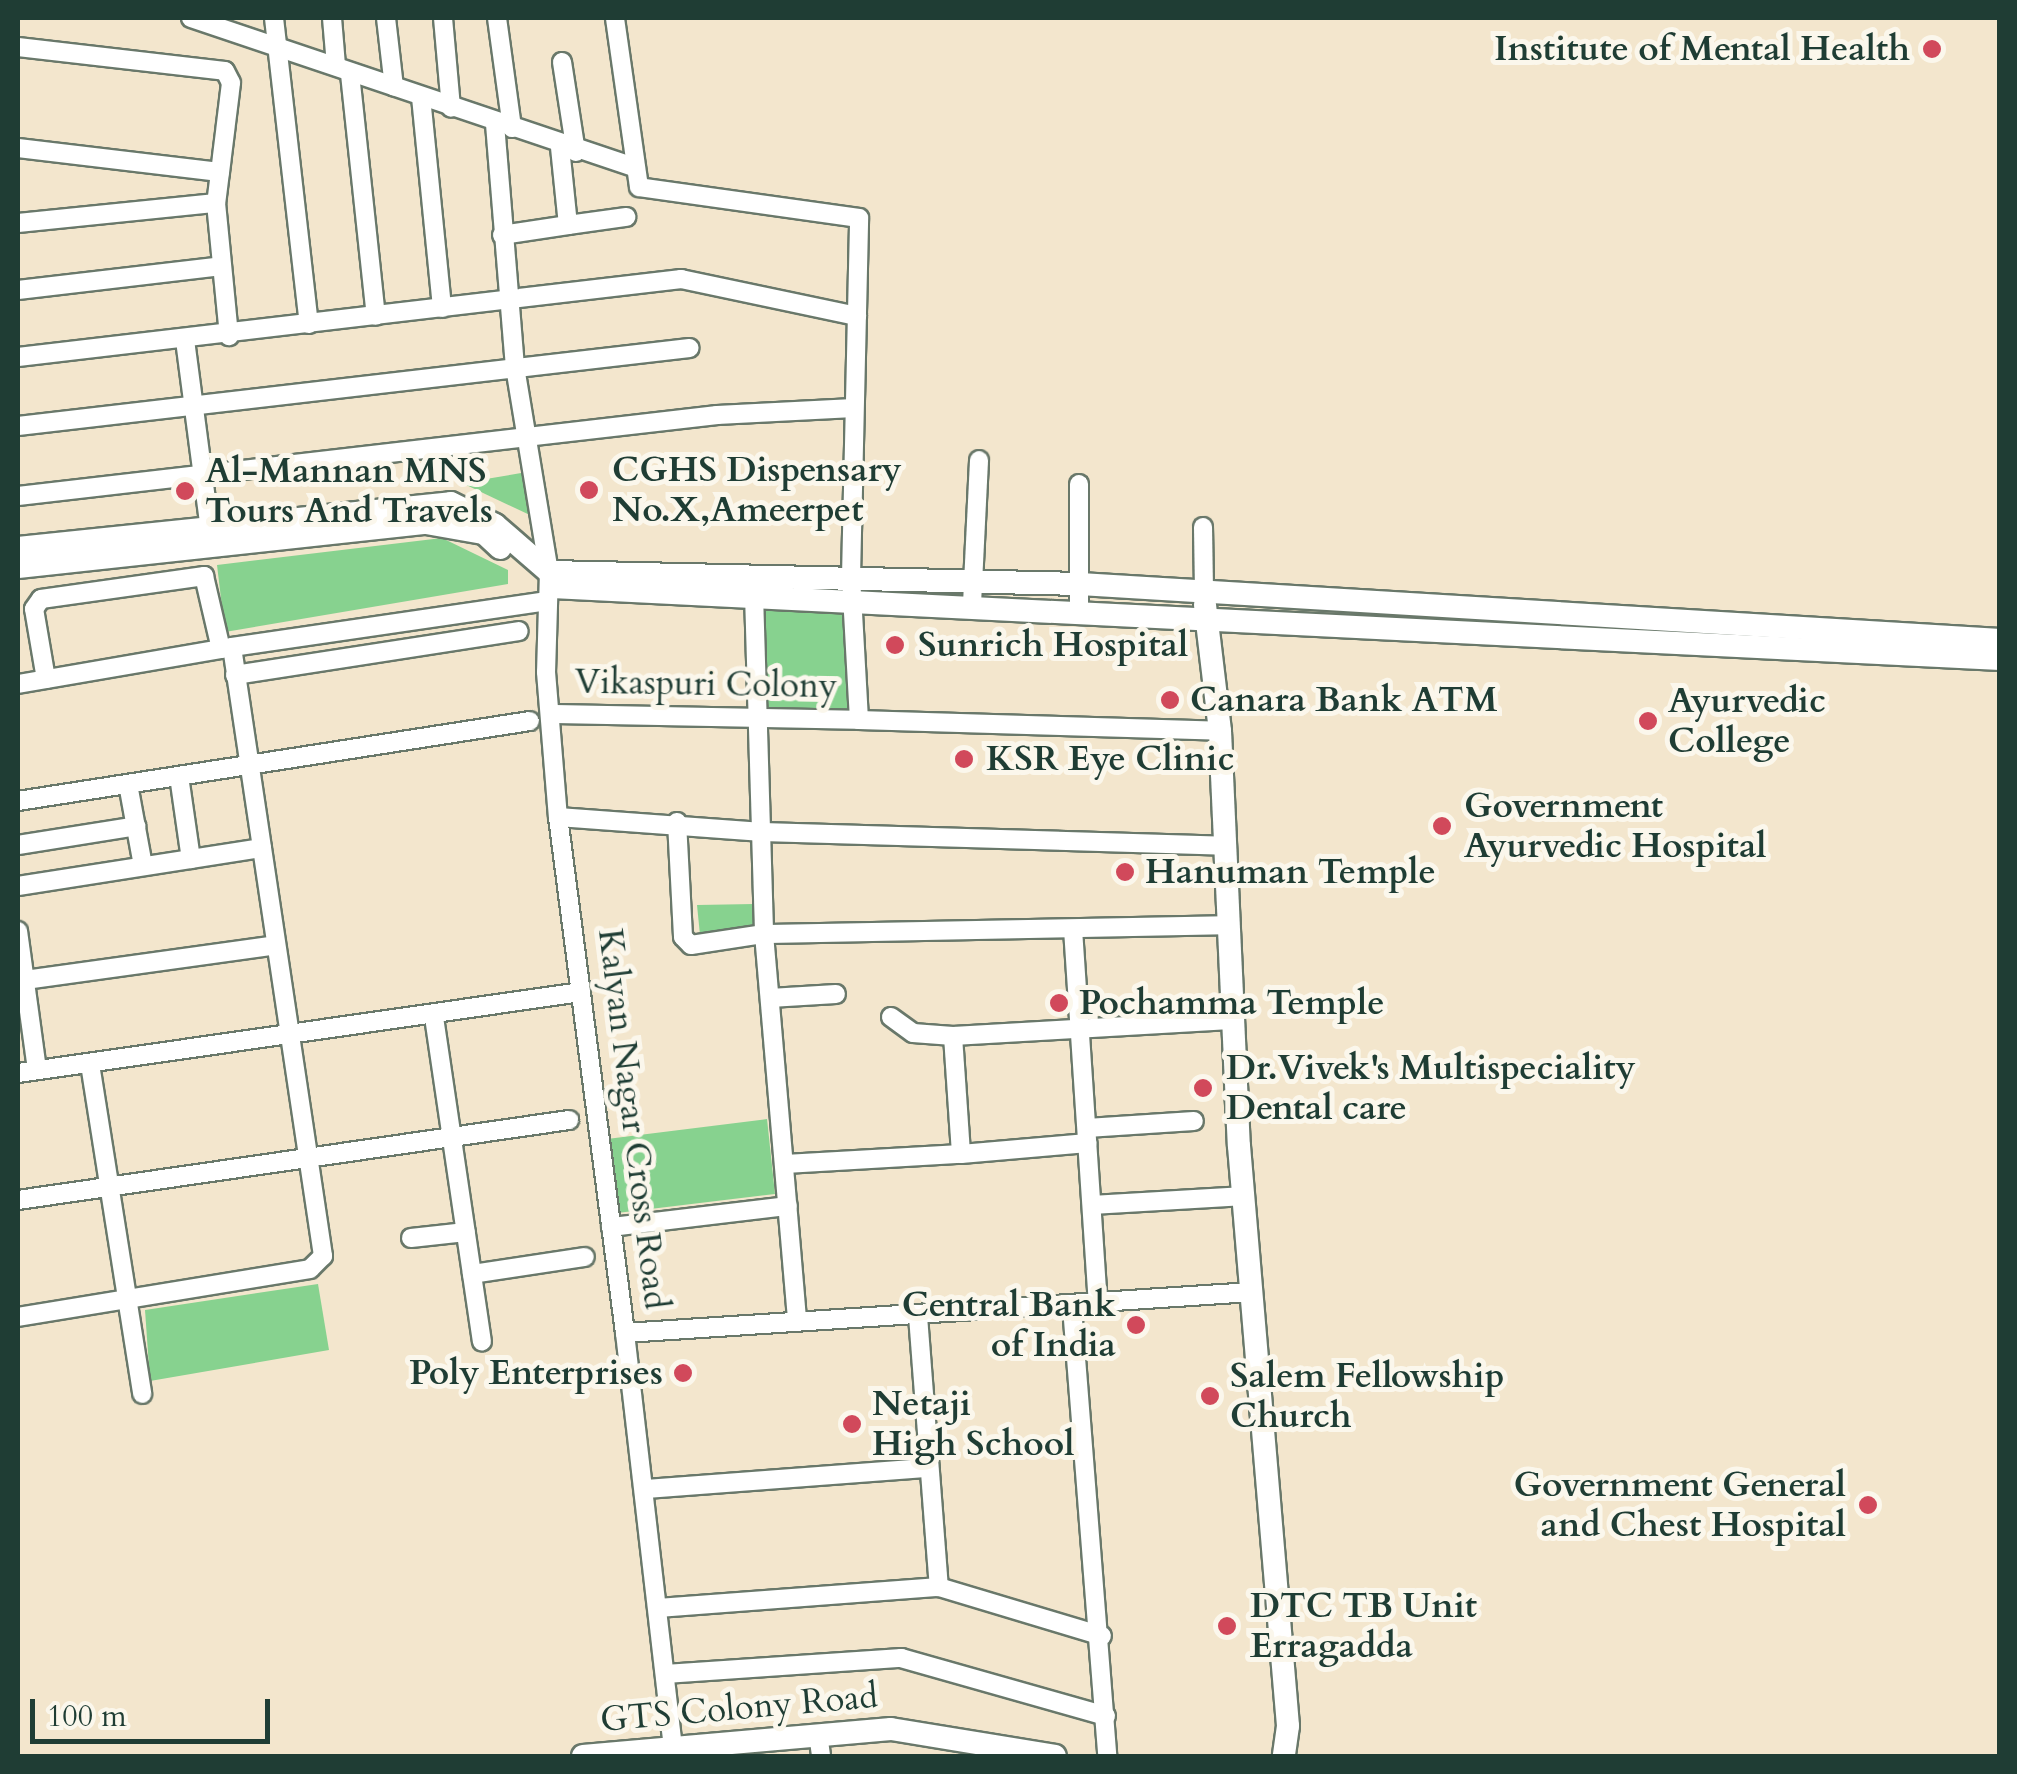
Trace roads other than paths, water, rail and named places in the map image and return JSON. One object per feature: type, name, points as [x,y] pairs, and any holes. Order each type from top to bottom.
[{"type":"main road","points":[[18,567],[451,504],[495,525],[547,586],[754,594],[853,587]]},
{"type":"main road","points":[[18,548],[210,537]]},
{"type":"main road","points":[[972,593],[1080,584],[2000,640]]},
{"type":"main road","points":[[547,586],[853,587],[972,593],[1079,610],[2000,659]]},
{"type":"main road","points":[[1204,594],[1220,731],[1231,1020],[1288,1726],[1284,1756]]},
{"type":"main road","points":[[1288,1726],[1298,1756]]},
{"type":"main road","name":"GTS Colony Road","points":[[583,1756],[673,1746],[820,1745],[910,1730],[1022,1754],[1055,1756]]},
{"type":"street","points":[[191,18],[222,23],[279,49],[568,150],[633,167],[615,18]]},
{"type":"street","points":[[274,18],[310,324]]},
{"type":"street","points":[[332,18],[343,70],[376,316]]},
{"type":"street","points":[[386,18],[394,87]]},
{"type":"street","points":[[443,18],[451,108]]},
{"type":"street","name":"Kalyan Nagar Cross Road","points":[[496,18],[504,126],[502,235],[515,368],[547,586],[558,817],[625,1333],[1072,1307],[1253,1292]]},
{"type":"street","points":[[18,47],[226,71],[231,83],[216,203],[229,336]]},
{"type":"street","points":[[562,62],[568,225]]},
{"type":"street","points":[[421,97],[442,308]]},
{"type":"street","points":[[18,148],[220,172]]},
{"type":"street","name":"Vikaspuri Colony","points":[[551,714],[858,720],[853,587],[859,218],[639,188],[633,167]]},
{"type":"street","points":[[18,223],[216,203]]},
{"type":"street","points":[[502,235],[626,217]]},
{"type":"street","points":[[18,290],[222,266]]},
{"type":"street","points":[[18,357],[229,336],[681,279],[857,316]]},
{"type":"street","points":[[186,340],[210,537]]},
{"type":"street","points":[[18,426],[690,348]]},
{"type":"street","points":[[18,496],[524,437],[854,408]]},
{"type":"street","points":[[972,593],[978,460]]},
{"type":"street","points":[[1079,484],[1079,610]]},
{"type":"street","points":[[1203,527],[1204,594]]},
{"type":"street","points":[[18,1316],[316,1267],[324,1256],[235,676],[204,576],[42,599],[34,604],[46,679]]},
{"type":"street","points":[[18,684],[547,586]]},
{"type":"street","points":[[754,594],[754,718],[764,934],[797,1322]]},
{"type":"street","points":[[235,676],[518,631]]},
{"type":"street","points":[[18,801],[530,720]]},
{"type":"street","points":[[858,720],[1220,731]]},
{"type":"street","points":[[179,776],[191,859]]},
{"type":"street","points":[[128,784],[142,866]]},
{"type":"street","points":[[558,817],[678,822],[762,832],[1225,846]]},
{"type":"street","points":[[678,822],[686,942],[764,934],[1228,925]]},
{"type":"street","points":[[18,845],[136,826]]},
{"type":"street","points":[[18,886],[262,848]]},
{"type":"street","points":[[1073,928],[1098,1304]]},
{"type":"street","points":[[18,932],[38,1070]]},
{"type":"street","points":[[26,980],[276,944]]},
{"type":"street","points":[[18,1073],[434,1018],[581,992]]},
{"type":"street","points":[[770,998],[836,994]]},
{"type":"street","points":[[892,1017],[913,1032],[953,1036],[1231,1020]]},
{"type":"street","points":[[434,1018],[482,1340]]},
{"type":"street","points":[[953,1036],[962,1154]]},
{"type":"street","points":[[90,1064],[142,1394]]},
{"type":"street","points":[[18,1200],[569,1120]]},
{"type":"street","points":[[785,1164],[962,1154],[1194,1121]]},
{"type":"street","points":[[1092,1205],[1244,1196]]},
{"type":"street","points":[[611,1227],[788,1206]]},
{"type":"street","points":[[412,1238],[466,1232]]},
{"type":"street","points":[[472,1274],[585,1258]]},
{"type":"street","points":[[1072,1307],[1102,1636],[1107,1756]]},
{"type":"street","points":[[918,1316],[926,1468],[939,1587]]},
{"type":"street","points":[[625,1333],[673,1746]]},
{"type":"street","points":[[645,1489],[926,1468]]},
{"type":"street","points":[[658,1608],[939,1587],[1102,1636]]},
{"type":"street","points":[[665,1674],[900,1658],[1106,1716]]},
{"type":"place","name":"Institute of Mental Health","points":[[1932,49]]},
{"type":"place","name":"CGHS Dispensary No.X,Ameerpet","points":[[589,490]]},
{"type":"place","name":"Al-Mannan MNS Tours And Travels","points":[[185,491]]},
{"type":"place","name":"Sunrich Hospital","points":[[895,645]]},
{"type":"place","name":"Canara Bank ATM","points":[[1170,700]]},
{"type":"place","name":"Ayurvedic College","points":[[1648,721]]},
{"type":"place","name":"KSR Eye Clinic","points":[[964,759]]},
{"type":"place","name":"Government Ayurvedic Hospital","points":[[1442,826]]},
{"type":"place","name":"Hanuman Temple","points":[[1125,872]]},
{"type":"place","name":"Pochamma Temple","points":[[1059,1003]]},
{"type":"place","name":"Dr.Vivek's Multispeciality Dental care","points":[[1203,1088]]},
{"type":"place","name":"Central Bank of India","points":[[1136,1325]]},
{"type":"place","name":"Poly Enterprises","points":[[683,1373]]},
{"type":"place","name":"Salem Fellowship Church","points":[[1210,1396]]},
{"type":"place","name":"Netaji High School","points":[[852,1424]]},
{"type":"place","name":"Government General and Chest Hospital","points":[[1868,1505]]},
{"type":"place","name":"DTC TB Unit Erragadda","points":[[1227,1626]]}]
